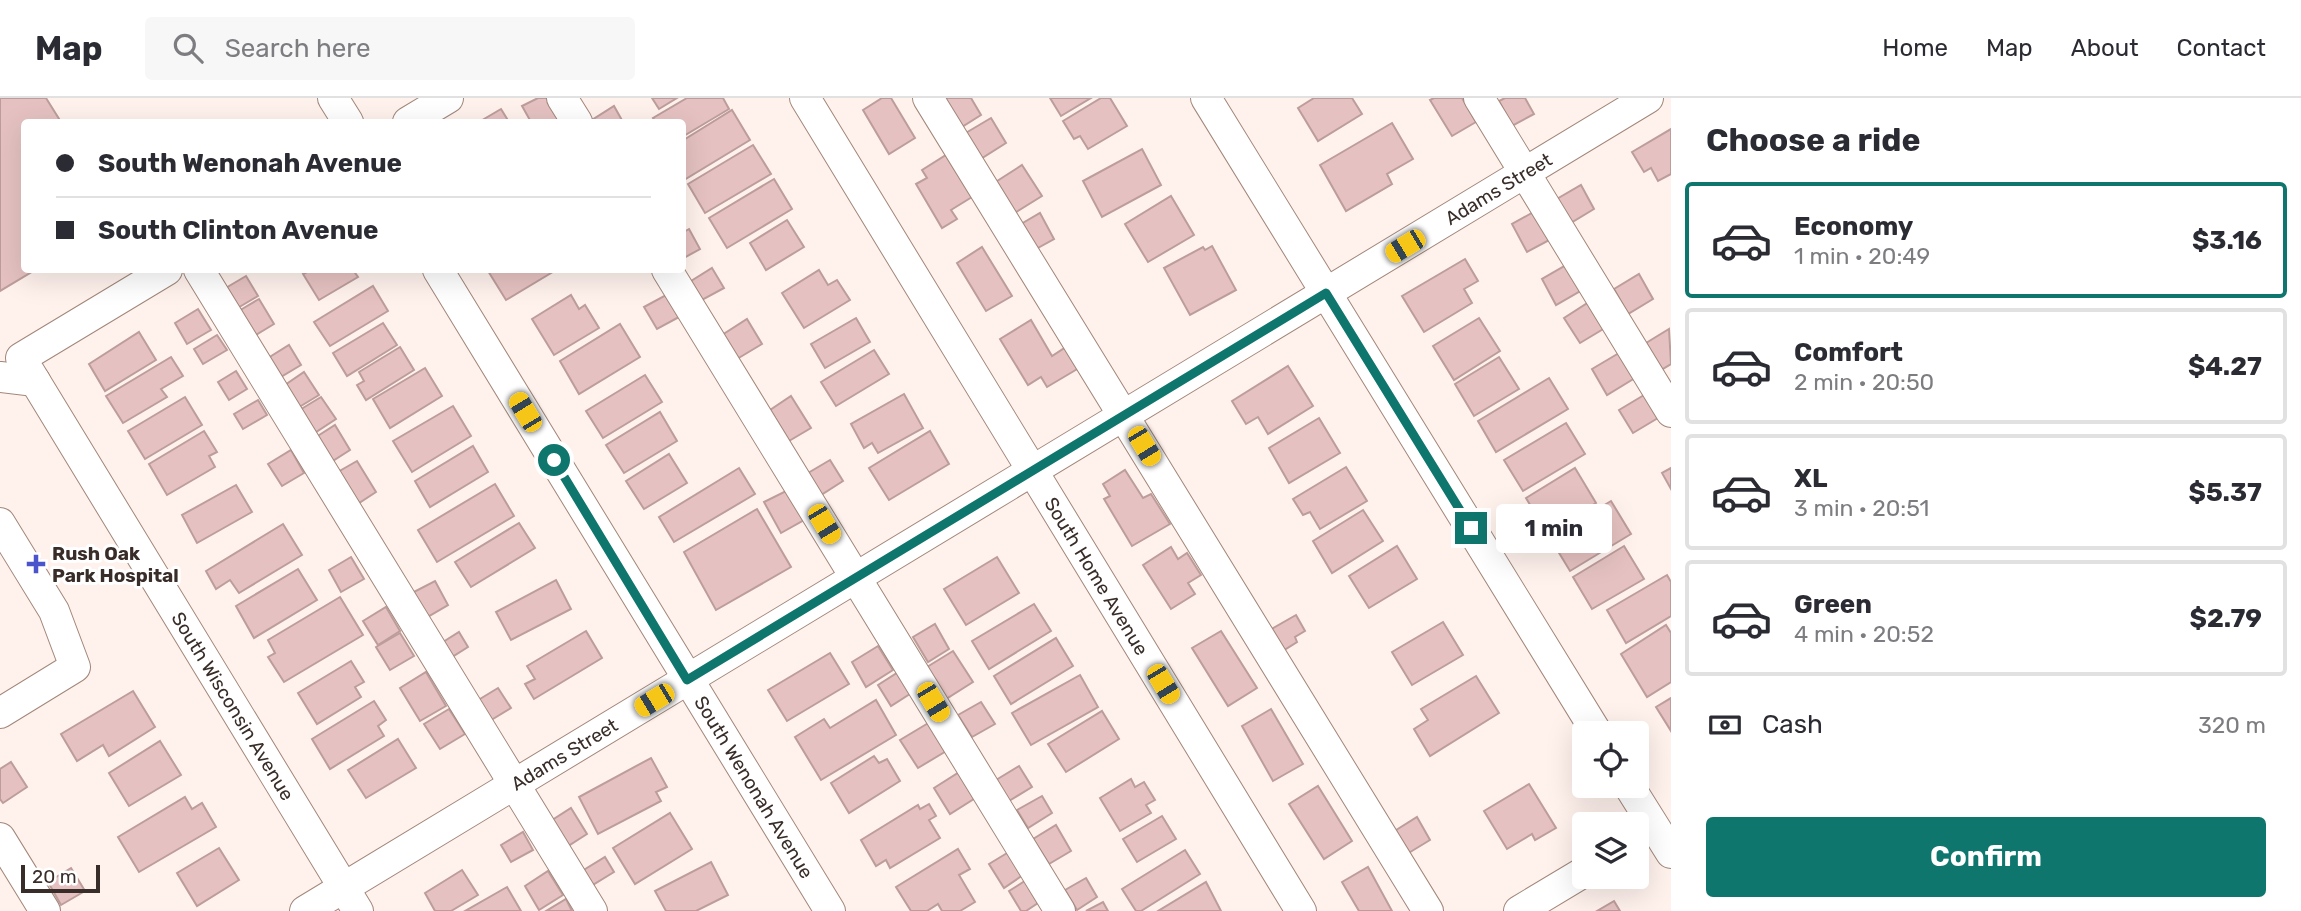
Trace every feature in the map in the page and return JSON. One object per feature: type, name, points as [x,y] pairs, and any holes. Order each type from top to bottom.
[{"type":"street","points":[[333,98],[346,119]]},
{"type":"street","points":[[413,119],[448,98]]},
{"type":"street","points":[[562,98],[575,119]]},
{"type":"street","name":"South Home Avenue","points":[[805,98],[1301,911]]},
{"type":"street","points":[[928,98],[1428,911]]},
{"type":"street","points":[[1206,98],[1590,721]]},
{"type":"street","points":[[1479,98],[1671,412]]},
{"type":"street","name":"Adams Street","points":[[305,911],[351,899],[515,784],[1648,98]]},
{"type":"street","points":[[19,372],[163,273]]},
{"type":"street","points":[[201,273],[592,911]]},
{"type":"street","name":"South Wenonah Avenue","points":[[440,273],[830,911]]},
{"type":"street","points":[[669,273],[1060,911]]},
{"type":"street","name":"South Wisconsin Avenue","points":[[19,372],[351,899]]},
{"type":"street","points":[[0,523],[54,611],[75,667],[0,713]]},
{"type":"street","points":[[1636,798],[1671,853]]},
{"type":"street","points":[[0,838],[45,911]]},
{"type":"street","points":[[1519,911],[1572,879]]},
{"type":"building","points":[[0,98],[46,98],[59,119],[21,119],[21,273],[30,273],[0,291]]},
{"type":"building","points":[[538,98],[547,98],[558,119],[529,119],[522,106]]},
{"type":"building","points":[[652,98],[677,98],[659,109]]},
{"type":"building","points":[[687,98],[723,98],[729,109],[686,135],[686,119],[653,118]]},
{"type":"building","points":[[882,98],[891,98],[915,138],[889,154],[863,110]]},
{"type":"building","points":[[937,98],[971,98],[981,115],[957,130]]},
{"type":"building","points":[[1050,98],[1091,98],[1061,116]]},
{"type":"building","points":[[1101,98],[1110,98],[1127,126],[1088,149],[1080,136],[1074,139],[1063,121]]},
{"type":"building","points":[[1314,98],[1352,98],[1362,114],[1318,141],[1298,108]]},
{"type":"building","points":[[1462,98],[1476,122],[1452,136],[1430,100]]},
{"type":"building","points":[[1505,98],[1525,98],[1534,114],[1512,126],[1499,101]]},
{"type":"building","points":[[614,106],[621,119],[594,119]]},
{"type":"building","points":[[501,109],[507,119],[484,119]]},
{"type":"building","points":[[732,110],[750,140],[686,179],[686,139]]},
{"type":"building","points":[[991,118],[1006,143],[979,160],[964,134]]},
{"type":"building","points":[[1392,123],[1413,159],[1387,174],[1392,184],[1346,211],[1320,165]]},
{"type":"building","points":[[1671,129],[1671,174],[1658,181],[1651,168],[1644,172],[1632,152]]},
{"type":"building","points":[[753,145],[771,174],[705,213],[688,184]]},
{"type":"building","points":[[1142,149],[1161,185],[1102,217],[1083,181]]},
{"type":"building","points":[[946,155],[972,197],[951,210],[957,219],[942,228],[916,184],[927,178],[922,170]]},
{"type":"building","points":[[1022,165],[1042,196],[1013,214],[994,183]]},
{"type":"building","points":[[774,179],[792,209],[727,248],[709,218]]},
{"type":"building","points":[[1581,185],[1594,209],[1569,224],[1555,200]]},
{"type":"building","points":[[1171,196],[1194,235],[1148,262],[1125,224]]},
{"type":"building","points":[[1537,210],[1553,238],[1527,252],[1512,224]]},
{"type":"building","points":[[1040,213],[1054,239],[1036,249],[1021,224]]},
{"type":"building","points":[[787,220],[804,247],[766,270],[750,243]]},
{"type":"building","points":[[689,229],[700,249],[686,257],[686,231]]},
{"type":"building","points":[[1212,246],[1236,290],[1190,315],[1164,268],[1203,247],[1205,250]]},
{"type":"building","points":[[982,247],[1012,296],[986,311],[957,263]]},
{"type":"building","points":[[1465,259],[1478,281],[1464,289],[1472,303],[1424,332],[1402,296]]},
{"type":"building","points":[[1568,264],[1582,290],[1556,305],[1542,279]]},
{"type":"building","points":[[712,268],[724,288],[702,300],[691,281]]},
{"type":"building","points":[[819,270],[828,285],[837,280],[850,300],[804,328],[782,293]]},
{"type":"building","points":[[355,273],[358,277],[319,300],[303,274]]},
{"type":"building","points":[[489,273],[551,273],[506,300]]},
{"type":"building","points":[[1639,274],[1653,299],[1628,314],[1614,289]]},
{"type":"building","points":[[246,276],[258,296],[236,309],[224,289]]},
{"type":"building","points":[[373,286],[388,311],[330,346],[314,322]]},
{"type":"building","points":[[571,295],[579,309],[585,305],[599,328],[554,355],[532,319]]},
{"type":"building","points":[[666,295],[679,317],[657,329],[644,307]]},
{"type":"building","points":[[259,299],[274,324],[251,338],[237,312]]},
{"type":"building","points":[[1589,302],[1605,328],[1580,343],[1564,318]]},
{"type":"building","points":[[198,309],[211,330],[187,344],[175,323]]},
{"type":"building","points":[[856,318],[870,342],[825,368],[811,344]]},
{"type":"building","points":[[1479,318],[1500,351],[1454,380],[1433,346]]},
{"type":"building","points":[[747,319],[762,344],[737,359],[722,335]]},
{"type":"building","points":[[1031,320],[1052,356],[1066,347],[1079,368],[1047,387],[1041,377],[1028,385],[1000,339]]},
{"type":"building","points":[[383,323],[397,345],[347,376],[333,353]]},
{"type":"building","points":[[620,324],[640,357],[579,394],[560,361]]},
{"type":"building","points":[[1669,329],[1671,364],[1661,370],[1646,343]]},
{"type":"building","points":[[139,332],[156,360],[105,391],[89,364]]},
{"type":"building","points":[[217,335],[227,350],[203,364],[194,349]]},
{"type":"building","points":[[289,345],[301,365],[279,378],[268,358]]},
{"type":"building","points":[[400,347],[414,370],[366,400],[357,385],[364,381],[359,372]]},
{"type":"building","points":[[874,350],[889,374],[836,406],[821,382]]},
{"type":"building","points":[[1619,353],[1635,378],[1607,395],[1592,369]]},
{"type":"building","points":[[171,357],[183,376],[161,389],[167,397],[123,423],[106,396]]},
{"type":"building","points":[[1499,357],[1519,389],[1474,416],[1455,384]]},
{"type":"building","points":[[1288,366],[1313,406],[1268,434],[1258,417],[1246,424],[1232,401]]},
{"type":"building","points":[[425,368],[442,396],[390,428],[373,399]]},
{"type":"building","points":[[236,371],[247,389],[229,400],[218,382]]},
{"type":"building","points":[[304,372],[319,395],[296,409],[282,387]]},
{"type":"building","points":[[645,375],[662,402],[603,438],[586,411]]},
{"type":"building","points":[[1549,378],[1568,409],[1496,452],[1478,421]]},
{"type":"building","points":[[904,394],[923,428],[878,453],[872,443],[864,448],[851,424]]},
{"type":"building","points":[[1644,395],[1658,418],[1633,433],[1619,410]]},
{"type":"building","points":[[791,396],[811,428],[789,441],[770,410]]},
{"type":"building","points":[[185,397],[202,425],[145,459],[128,431]]},
{"type":"building","points":[[321,397],[336,419],[313,434],[298,411]]},
{"type":"building","points":[[258,400],[267,415],[243,429],[234,414]]},
{"type":"building","points":[[453,406],[471,436],[412,472],[393,441]]},
{"type":"building","points":[[660,412],[677,441],[624,473],[606,445]]},
{"type":"building","points":[[1319,418],[1340,453],[1289,483],[1269,448]]},
{"type":"building","points":[[1566,423],[1585,454],[1523,491],[1504,460]]},
{"type":"building","points":[[335,425],[350,450],[328,464],[313,439]]},
{"type":"building","points":[[204,431],[217,452],[209,456],[215,467],[167,495],[149,464]]},
{"type":"building","points":[[930,431],[949,464],[889,500],[869,468]]},
{"type":"building","points":[[473,446],[488,472],[430,507],[415,481]]},
{"type":"building","points":[[291,450],[304,473],[282,486],[268,464]]},
{"type":"building","points":[[669,454],[687,483],[644,509],[626,481]]},
{"type":"building","points":[[830,460],[843,481],[821,495],[808,473]]},
{"type":"building","points":[[357,461],[376,492],[356,505],[336,473]]},
{"type":"building","points":[[1346,467],[1367,501],[1320,529],[1310,512],[1303,515],[1293,499]]},
{"type":"building","points":[[739,468],[755,494],[674,542],[659,517]]},
{"type":"building","points":[[1575,468],[1596,503],[1547,533],[1526,498]]},
{"type":"building","points":[[1671,468],[1671,489],[1662,473]]},
{"type":"building","points":[[1125,470],[1143,498],[1151,494],[1170,524],[1132,546],[1104,499],[1110,496],[1103,484]]},
{"type":"building","points":[[495,484],[514,516],[437,562],[418,530]]},
{"type":"building","points":[[236,485],[252,512],[197,543],[182,515]]},
{"type":"building","points":[[788,490],[804,520],[781,533],[764,502]]},
{"type":"building","points":[[1611,501],[1631,534],[1570,571],[1550,538]]},
{"type":"building","points":[[757,509],[791,567],[716,610],[684,552]]},
{"type":"building","points":[[1363,510],[1383,541],[1332,573],[1313,541]]},
{"type":"building","points":[[519,523],[535,548],[471,587],[455,562]]},
{"type":"building","points":[[283,524],[302,555],[239,593],[230,580],[216,589],[206,571]]},
{"type":"building","points":[[1397,546],[1417,579],[1369,608],[1349,576]]},
{"type":"building","points":[[1624,546],[1644,579],[1592,609],[1573,577]]},
{"type":"building","points":[[1171,547],[1178,559],[1187,553],[1201,575],[1188,583],[1195,594],[1171,609],[1143,565]]},
{"type":"building","points":[[351,557],[364,579],[341,592],[329,570]]},
{"type":"building","points":[[997,557],[1019,593],[966,625],[944,589]]},
{"type":"building","points":[[298,569],[317,600],[254,638],[236,606]]},
{"type":"building","points":[[1667,575],[1671,582],[1671,616],[1626,643],[1607,610]]},
{"type":"building","points":[[556,580],[571,609],[511,640],[496,612]]},
{"type":"building","points":[[435,581],[448,605],[424,619],[410,594]]},
{"type":"building","points":[[340,597],[363,635],[284,682],[268,657],[275,653],[268,640]]},
{"type":"building","points":[[1034,604],[1051,631],[989,669],[972,641]]},
{"type":"building","points":[[386,607],[400,631],[378,645],[363,621]]},
{"type":"building","points":[[1296,615],[1305,631],[1295,637],[1297,642],[1281,652],[1268,631]]},
{"type":"building","points":[[1443,622],[1463,655],[1412,685],[1392,652]]},
{"type":"building","points":[[935,624],[949,649],[928,662],[913,637]]},
{"type":"building","points":[[1666,625],[1671,633],[1671,682],[1647,697],[1621,654]]},
{"type":"building","points":[[586,631],[602,658],[534,699],[525,684],[535,679],[527,666]]},
{"type":"building","points":[[1221,631],[1257,688],[1228,706],[1192,648]]},
{"type":"building","points":[[459,632],[468,647],[452,657],[443,642]]},
{"type":"building","points":[[400,633],[414,656],[390,670],[376,647]]},
{"type":"building","points":[[1056,638],[1073,666],[1011,704],[994,676]]},
{"type":"building","points":[[878,646],[893,670],[866,687],[852,662]]},
{"type":"building","points":[[953,651],[973,682],[946,699],[927,667]]},
{"type":"building","points":[[830,653],[849,684],[787,721],[768,690]]},
{"type":"building","points":[[351,661],[364,682],[355,687],[361,697],[317,724],[298,693]]},
{"type":"building","points":[[900,671],[913,692],[891,706],[878,685]]},
{"type":"building","points":[[426,672],[446,706],[420,721],[400,688]]},
{"type":"building","points":[[1080,675],[1098,707],[1031,745],[1012,713]]},
{"type":"building","points":[[1476,676],[1499,713],[1430,756],[1414,729],[1428,720],[1421,709]]},
{"type":"building","points":[[498,688],[511,708],[488,722],[475,702]]},
{"type":"building","points":[[133,691],[155,727],[109,756],[103,745],[77,761],[61,734]]},
{"type":"building","points":[[1671,698],[1671,731],[1656,707]]},
{"type":"building","points":[[876,700],[896,735],[821,780],[795,737],[824,719],[830,728]]},
{"type":"building","points":[[374,701],[386,720],[378,726],[384,736],[330,769],[312,739]]},
{"type":"building","points":[[981,702],[995,724],[972,737],[958,715]]},
{"type":"building","points":[[449,709],[465,734],[440,749],[424,724]]},
{"type":"building","points":[[1271,709],[1303,764],[1273,781],[1242,726]]},
{"type":"building","points":[[1102,711],[1119,739],[1066,772],[1048,744]]},
{"type":"building","points":[[930,722],[948,750],[918,768],[900,740]]},
{"type":"building","points":[[398,739],[416,768],[366,798],[348,770]]},
{"type":"building","points":[[160,741],[181,775],[129,806],[109,773]]},
{"type":"building","points":[[874,756],[879,763],[887,759],[900,781],[849,813],[831,783]]},
{"type":"building","points":[[651,758],[667,787],[656,792],[661,801],[598,834],[579,797]]},
{"type":"building","points":[[11,762],[27,787],[3,803],[0,799],[0,769]]},
{"type":"building","points":[[1019,766],[1032,787],[1009,801],[996,780]]},
{"type":"building","points":[[961,771],[977,797],[950,814],[934,788]]},
{"type":"building","points":[[1131,779],[1135,787],[1144,782],[1155,800],[1146,805],[1151,813],[1120,831],[1100,798]]},
{"type":"building","points":[[1529,784],[1556,828],[1535,840],[1532,834],[1507,849],[1484,811]]},
{"type":"building","points":[[1318,786],[1352,841],[1324,859],[1289,804]]},
{"type":"building","points":[[1042,796],[1052,813],[1028,828],[1017,810]]},
{"type":"building","points":[[185,797],[192,809],[202,803],[216,827],[139,872],[118,837]]},
{"type":"building","points":[[929,804],[936,816],[929,820],[940,838],[890,868],[886,860],[876,866],[861,840],[918,805],[920,809]]},
{"type":"building","points":[[571,808],[587,834],[565,848],[549,822]]},
{"type":"building","points":[[670,813],[692,849],[635,884],[613,848]]},
{"type":"building","points":[[1162,816],[1176,839],[1137,862],[1123,839]]},
{"type":"building","points":[[1417,817],[1430,840],[1407,854],[1393,832]]},
{"type":"building","points":[[1056,825],[1071,851],[1049,864],[1033,839]]},
{"type":"building","points":[[523,832],[533,850],[511,862],[501,845]]},
{"type":"building","points":[[219,848],[239,880],[197,906],[177,873]]},
{"type":"building","points":[[958,849],[970,869],[959,875],[975,902],[960,911],[942,911],[938,904],[927,911],[911,911],[896,887]]},
{"type":"building","points":[[1012,850],[1026,873],[1004,888],[989,864]]},
{"type":"building","points":[[1185,850],[1200,874],[1141,911],[1136,911],[1122,889]]},
{"type":"building","points":[[605,857],[614,872],[591,886],[582,871]]},
{"type":"building","points":[[711,862],[728,895],[696,911],[666,911],[655,891]]},
{"type":"building","points":[[1368,867],[1392,911],[1359,911],[1342,882]]},
{"type":"building","points":[[71,868],[85,891],[61,905],[48,882]]},
{"type":"building","points":[[462,870],[478,895],[451,911],[435,911],[425,893]]},
{"type":"building","points":[[548,871],[563,895],[539,910],[525,886]]},
{"type":"building","points":[[1086,878],[1097,897],[1077,910],[1065,890]]},
{"type":"building","points":[[1028,879],[1041,901],[1026,911],[1021,911],[1009,891]]},
{"type":"building","points":[[1206,882],[1221,911],[1158,911]]},
{"type":"building","points":[[507,887],[521,911],[465,911]]},
{"type":"building","points":[[566,899],[572,911],[546,911]]},
{"type":"building","points":[[1614,901],[1620,911],[1597,911]]},
{"type":"building","points":[[1103,902],[1108,911],[1086,911]]},
{"type":"place","name":"Rush Oak Park Hospital","points":[[36,564]]},
{"type":"route","points":[[554,460],[687,680],[1326,293],[1471,528]]}]
